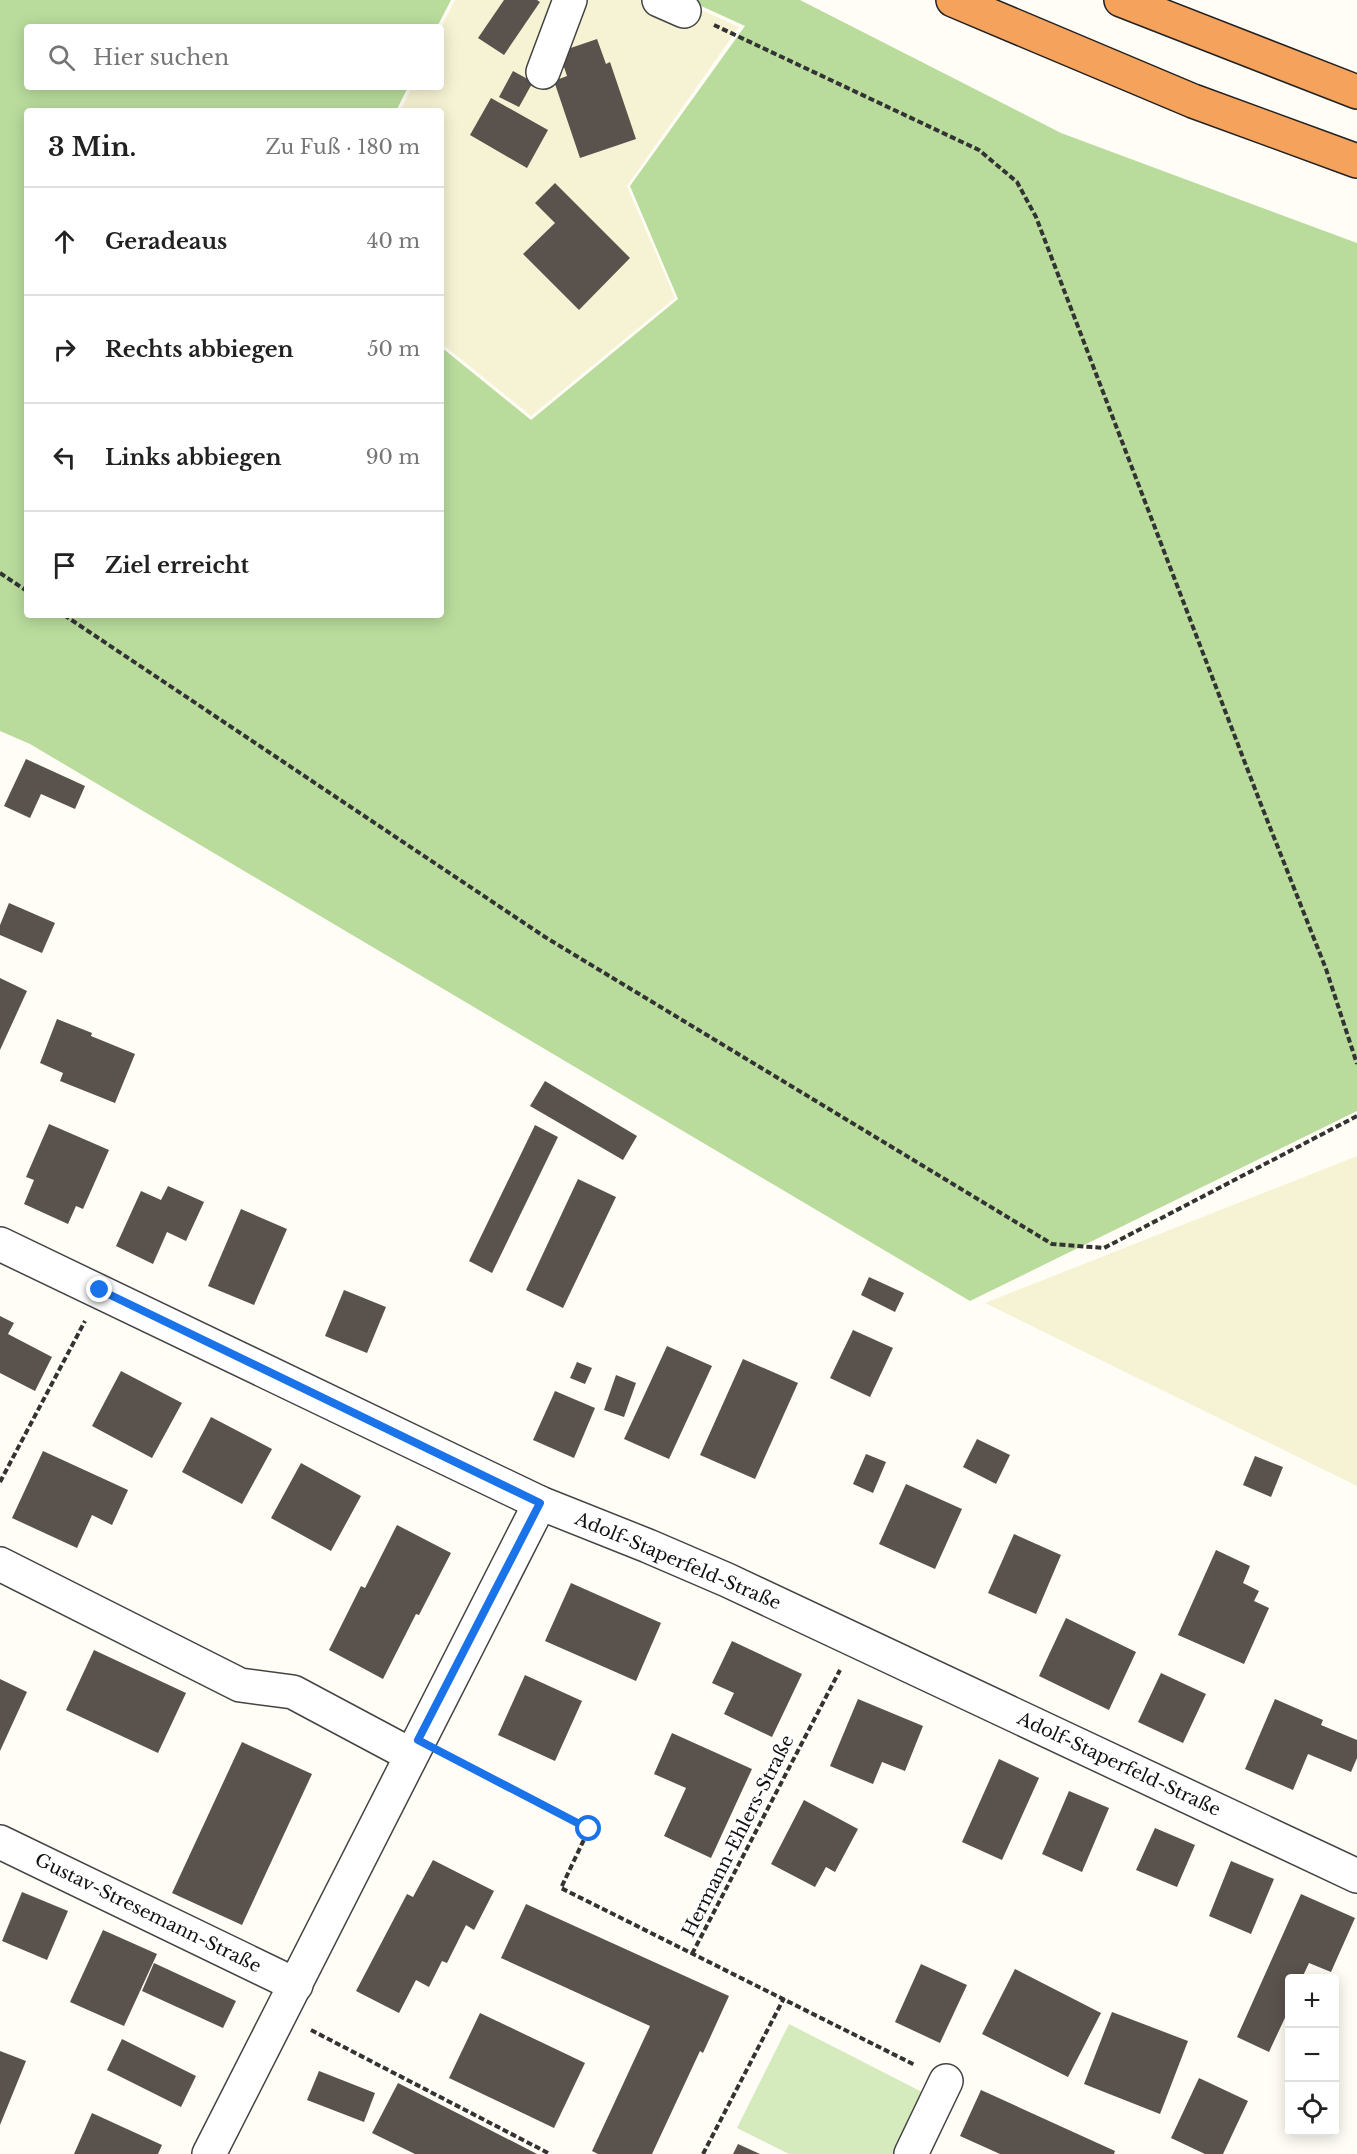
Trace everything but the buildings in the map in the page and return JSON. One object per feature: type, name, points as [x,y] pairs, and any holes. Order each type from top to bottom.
[{"type":"highway","points":[[953,0],[1193,101],[1357,161]]},
{"type":"highway","points":[[1120,0],[1357,92]]},
{"type":"street","points":[[543,72],[570,0]]},
{"type":"street","name":"Adolf-Staperfeld-Straße","points":[[0,1244],[540,1503],[648,1546],[855,1640],[1357,1876]]},
{"type":"street","points":[[209,2154],[540,1503]]},
{"type":"street","points":[[0,1564],[240,1685],[293,1692],[415,1748]]},
{"type":"street","name":"Gustav-Stresemann-Straße","points":[[0,1842],[296,1985]]},
{"type":"street","points":[[912,2154],[946,2081]]},
{"type":"path","points":[[672,6],[979,150],[1017,182],[1036,217],[1326,969],[1357,1064]]},
{"type":"path","points":[[0,573],[24,589]]},
{"type":"path","points":[[68,618],[545,937],[1052,1244],[1104,1248],[1357,1116]]},
{"type":"path","points":[[0,1482],[100,1290]]},
{"type":"path","name":"Hermann-Ehlers-Straße","points":[[855,1640],[692,1954],[946,2081]]},
{"type":"path","points":[[415,1748],[589,1829],[561,1888],[692,1954]]},
{"type":"path","points":[[703,2154],[783,1998]]},
{"type":"path","points":[[281,2014],[550,2154]]},
{"type":"shaded area","points":[[455,0],[680,0],[739,27],[627,186],[675,298],[531,416],[444,345],[444,108],[402,108],[410,90],[444,90],[443,24]]},
{"type":"shaded area","points":[[1357,1156],[1357,1486],[985,1303]]},
{"type":"green space","points":[[0,0],[451,0],[439,24],[24,24],[24,90],[406,90],[398,108],[24,108],[24,618],[444,618],[444,349],[531,420],[678,299],[630,186],[745,26],[688,0],[800,0],[1061,133],[1357,243],[1357,1111],[970,1301],[30,744],[0,731]]},
{"type":"green space","points":[[789,2024],[924,2093],[893,2154],[789,2154],[737,2128]]},
{"type":"route","points":[[100,1290],[540,1503],[418,1740],[589,1829]]}]
